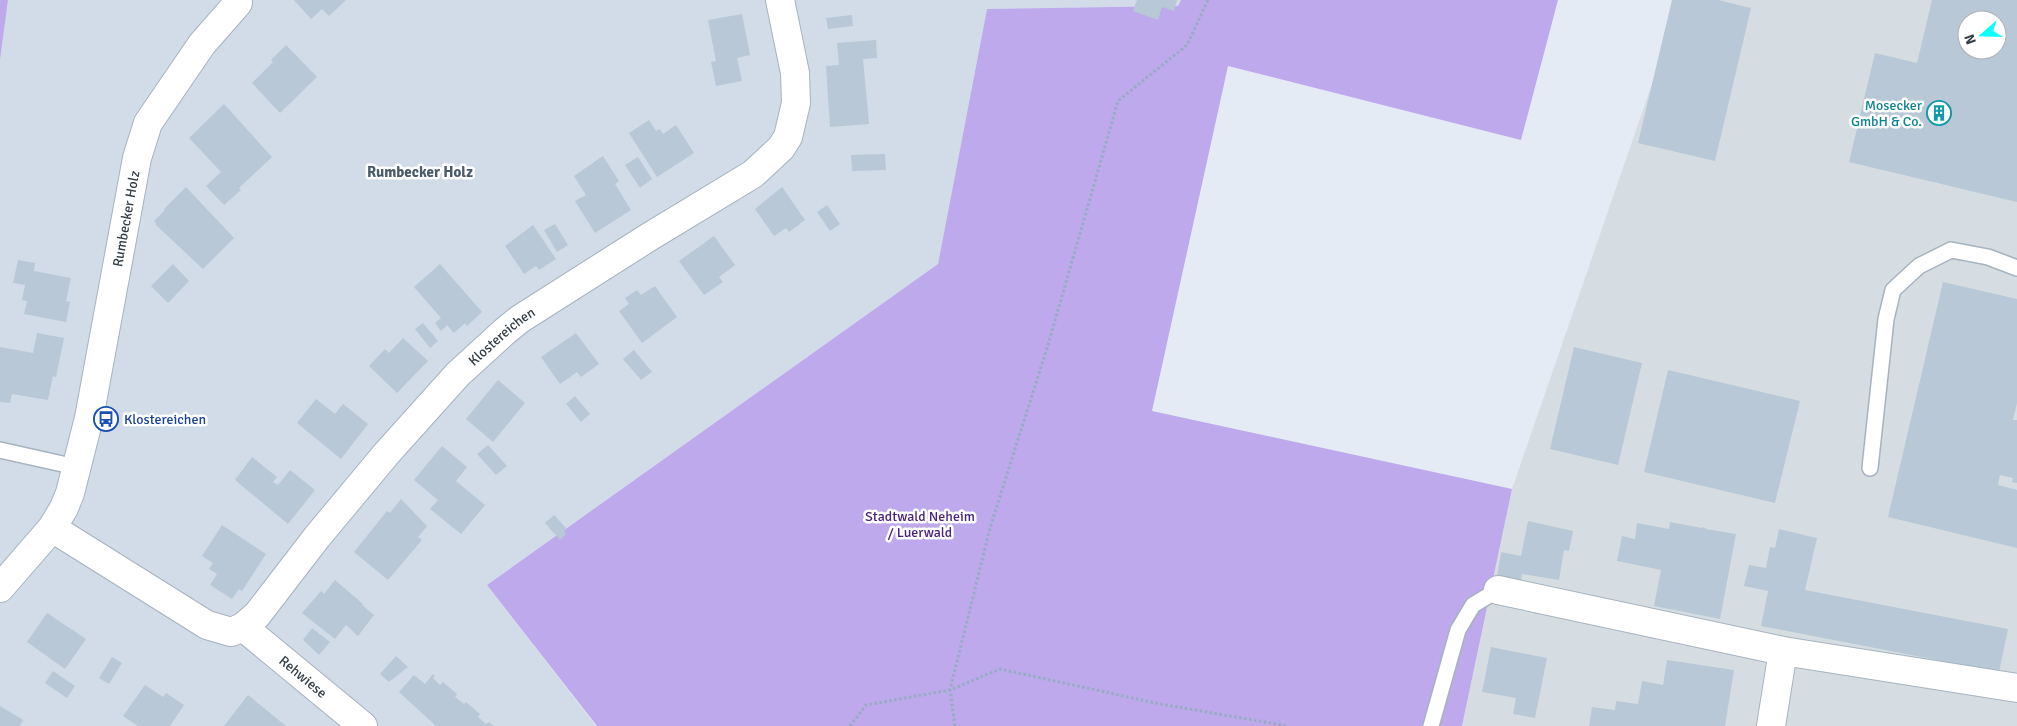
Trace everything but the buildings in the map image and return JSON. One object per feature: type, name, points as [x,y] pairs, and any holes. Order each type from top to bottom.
[{"type":"street","name":"Klostereichen","points":[[243,627],[257,615],[317,537],[393,446],[458,374],[494,341],[520,319],[753,174],[781,148],[788,137],[796,103],[795,73],[780,0]]},
{"type":"street","name":"Rumbecker Holz","points":[[0,588],[52,528],[64,508],[88,418],[135,168],[148,123],[202,44],[239,1]]},
{"type":"street","points":[[52,528],[207,624],[231,632],[243,627]]},
{"type":"street","points":[[1498,590],[1783,651],[2017,688]]},
{"type":"street","name":"Rehwiese","points":[[243,627],[363,726]]},
{"type":"street","points":[[1771,726],[1783,651]]},
{"type":"lane","points":[[1870,468],[1886,320],[1893,290],[1918,266],[1951,250],[1988,257],[2017,268]]},
{"type":"lane","points":[[0,450],[76,467]]},
{"type":"lane","points":[[1431,726],[1458,630],[1473,605],[1498,590]]},
{"type":"path","points":[[955,726],[950,690],[990,528],[1048,344],[1118,101],[1188,45],[1208,0]]},
{"type":"path","points":[[850,726],[866,705],[950,690],[1000,669],[1160,704],[1288,726]]},
{"type":"shaded area","points":[[8,0],[1181,0],[1178,6],[987,9],[938,264],[487,585],[596,726],[0,726],[0,60]]},
{"type":"shaded area","points":[[1681,0],[2017,0],[2017,726],[1462,726],[1512,489]]},
{"type":"green space","points":[[0,0],[8,0],[0,60]]},
{"type":"green space","name":"Stadtwald Neheim / Luerwald","points":[[1181,0],[1558,0],[1521,140],[1228,66],[1152,411],[1512,489],[1462,726],[597,726],[487,585],[938,264],[987,9],[1178,6]]},
{"type":"place","name":"Mosecker GmbH & Co.","points":[[1939,113]]},
{"type":"place","name":"Klostereichen","points":[[106,419]]},
{"type":"district","name":"Rumbecker Holz","points":[[420,172]]}]
